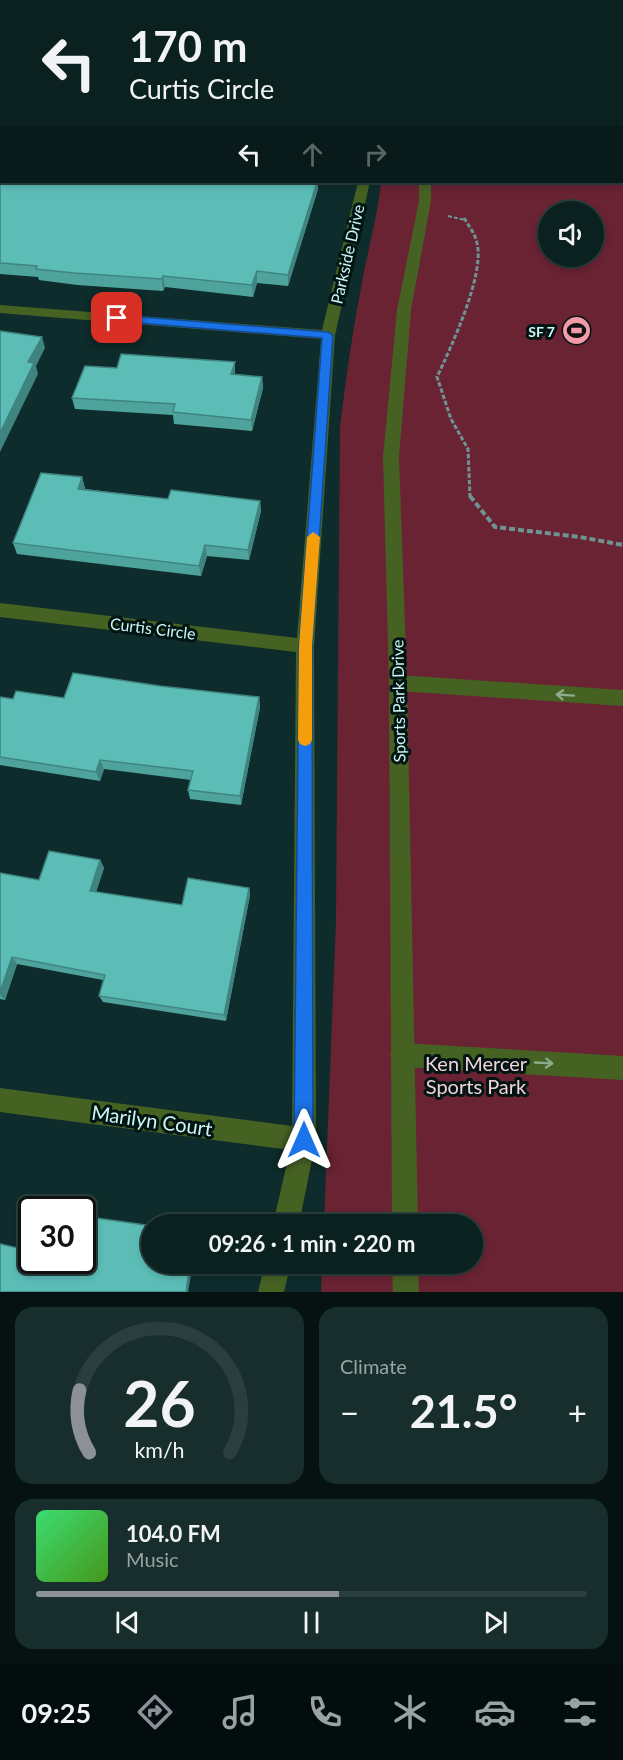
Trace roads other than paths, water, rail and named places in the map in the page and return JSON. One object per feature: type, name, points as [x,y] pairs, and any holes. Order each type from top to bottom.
[{"type":"street","name":"Parkside Drive","points":[[288,1214],[304,1140],[305,646],[328,335],[364,183]]},
{"type":"street","name":"Sports Park Drive","points":[[405,1214],[398,683],[391,457],[404,310],[425,201],[425,183]]},
{"type":"street","points":[[0,309],[328,335]]},
{"type":"street","name":"Curtis Circle","points":[[0,610],[305,646]]},
{"type":"street","points":[[398,683],[623,698]]},
{"type":"street","points":[[402,1055],[623,1068]]},
{"type":"street","name":"Marilyn Court","points":[[0,1100],[304,1140]]},
{"type":"street","points":[[271,1292],[275,1274]]},
{"type":"street","points":[[405,1274],[406,1292]]},
{"type":"place","name":"SF 7","points":[[576,331]]},
{"type":"park label","name":"Ken Mercer Sports Park","points":[[476,1074]]}]
